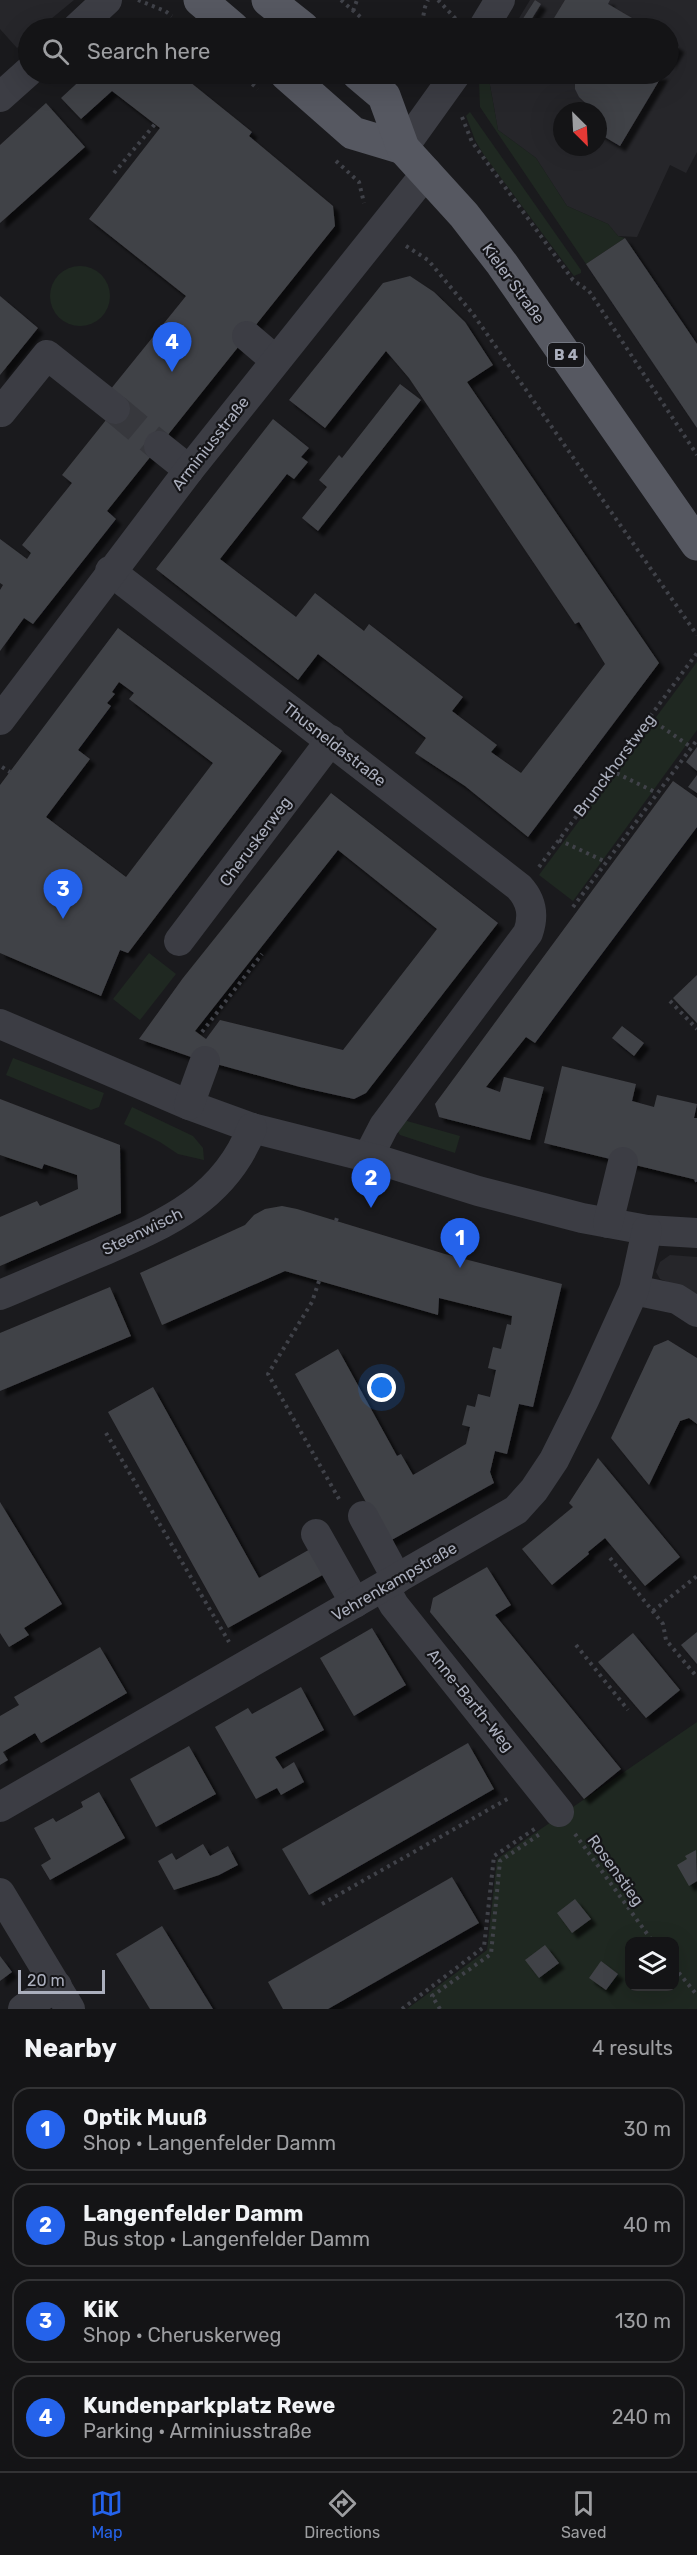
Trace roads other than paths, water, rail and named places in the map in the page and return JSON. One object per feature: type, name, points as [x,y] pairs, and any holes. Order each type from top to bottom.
[{"type":"main road","points":[[268,0],[290,18]]},
{"type":"main road","points":[[189,11],[207,18]]},
{"type":"main road","name":"Kieler Straße","points":[[297,84],[353,133],[403,148]]},
{"type":"main road","name":"Kieler Straße","points":[[370,84],[384,96],[403,148],[427,172],[502,264],[697,544]]},
{"type":"street","points":[[88,18],[107,0]]},
{"type":"street","points":[[489,18],[500,0]]},
{"type":"street","points":[[0,97],[18,81]]},
{"type":"street","points":[[403,148],[449,84]]},
{"type":"street","name":"Arminiusstraße","points":[[0,720],[110,571],[275,360],[427,172]]},
{"type":"street","points":[[247,336],[275,360]]},
{"type":"street","points":[[1,412],[47,355],[115,409]]},
{"type":"street","points":[[159,446],[189,470]]},
{"type":"street","name":"Thusneldastraße","points":[[110,571],[519,887],[529,901],[532,912],[528,933],[384,1126],[368,1157]]},
{"type":"street","name":"Cheruskerweg","points":[[179,941],[331,740]]},
{"type":"street","points":[[0,1024],[189,1105],[252,1128],[368,1157],[488,1194],[608,1223],[647,1230],[697,1233]]},
{"type":"street","points":[[189,1105],[202,1047]]},
{"type":"street","name":"Steenwisch","points":[[0,1295],[150,1230],[184,1212],[213,1188],[225,1174],[242,1149],[252,1128]]},
{"type":"street","points":[[608,1223],[623,1162]]},
{"type":"street","name":"Vehrenkampstraße","points":[[0,1807],[507,1516],[525,1501],[554,1460],[634,1290],[647,1230]]},
{"type":"street","points":[[634,1290],[677,1299],[697,1312]]},
{"type":"street","name":"Anne-Barth-Weg","points":[[352,1509],[390,1583],[394,1605],[561,1815]]},
{"type":"street","points":[[316,1534],[355,1603]]},
{"type":"street","points":[[0,1893],[64,1998],[23,2009]]},
{"type":"tunnel","points":[[115,409],[159,446]]},
{"type":"place","name":"Kundenparkplatz Rewe","points":[[172,372]]},
{"type":"place","name":"KiK","points":[[63,919]]},
{"type":"place","name":"Langenfelder Damm","points":[[371,1208]]},
{"type":"place","name":"Optik Muuß","points":[[460,1268]]}]
